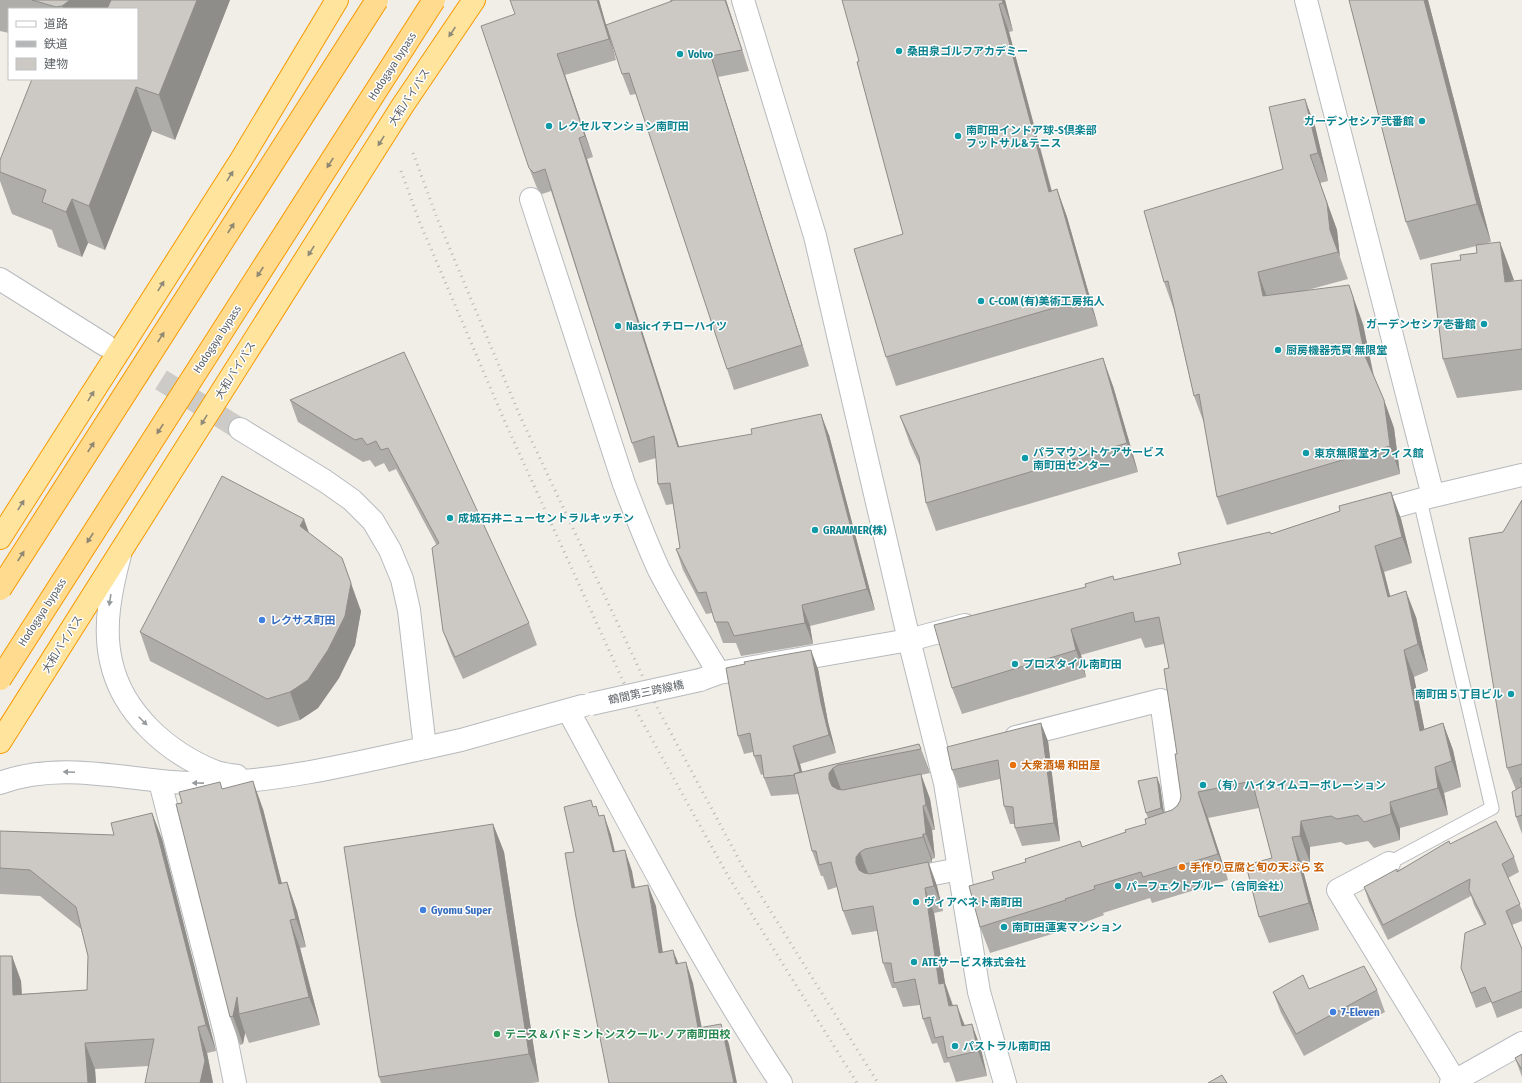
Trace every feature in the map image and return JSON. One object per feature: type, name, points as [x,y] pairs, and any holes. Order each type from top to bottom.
[{"type":"highway","points":[[0,538],[241,160],[337,0]]},
{"type":"highway","points":[[0,589],[377,0]]},
{"type":"highway","name":"Hodogaya bypass","points":[[0,678],[434,0]]},
{"type":"highway","name":"大和バイパス","points":[[0,742],[399,111],[474,0]]},
{"type":"street","points":[[743,0],[815,236],[909,640],[946,754],[945,783],[979,992],[1005,1083]]},
{"type":"street","points":[[1306,0],[1426,498]]},
{"type":"street","points":[[531,199],[624,484],[639,524],[659,569],[684,616],[710,677]]},
{"type":"street","points":[[0,280],[104,344]]},
{"type":"street","points":[[240,429],[325,481],[352,500],[373,521],[390,550],[402,579],[409,610],[425,748]]},
{"type":"street","points":[[1352,519],[1426,498],[1522,475]]},
{"type":"street","points":[[122,548],[113,583],[108,613],[111,661],[119,686],[136,715],[161,739],[188,758],[217,772],[251,780]]},
{"type":"street","name":"鶴間第三跨線橋","points":[[0,783],[10,779],[33,775],[65,772],[160,782],[216,783],[302,774],[461,740],[591,704],[710,677],[909,640],[984,620]]},
{"type":"street","points":[[1000,741],[1161,700],[1178,824],[1149,834]]},
{"type":"street","points":[[568,710],[669,896],[781,1083]]},
{"type":"street","points":[[160,782],[225,1033],[235,1083]]},
{"type":"street","points":[[923,788],[945,783]]},
{"type":"street","points":[[1389,863],[1338,890],[1453,1082],[1522,1043]]},
{"type":"street","points":[[885,884],[959,869]]},
{"type":"street","points":[[963,896],[985,889]]},
{"type":"lane","points":[[1389,863],[1492,808],[1426,498]]},
{"type":"building","points":[[32,0],[70,0],[62,6],[56,7]]},
{"type":"building","points":[[111,0],[197,0],[159,95],[136,87],[89,206],[72,199],[66,212],[42,202],[46,190],[0,172],[0,160],[32,80],[138,80],[138,8],[107,8]]},
{"type":"building","points":[[510,0],[597,0],[609,39],[557,54],[585,136],[579,138],[678,447],[752,434],[751,429],[821,414],[867,589],[802,605],[805,623],[734,636],[728,622],[715,622],[706,592],[698,593],[676,549],[680,548],[670,483],[658,484],[654,436],[632,443],[545,169],[534,173],[529,168],[481,26],[515,14]]},
{"type":"building","points":[[672,0],[725,0],[742,50],[711,56],[802,345],[727,369],[629,73],[622,74],[606,25]]},
{"type":"building","points":[[842,0],[1002,0],[1003,3],[999,4],[1049,192],[1057,189],[1088,298],[886,357],[854,249],[903,234]]},
{"type":"building","name":"ガーデンセシア弐番館","points":[[1349,0],[1424,0],[1477,204],[1406,222]]},
{"type":"building","points":[[1305,99],[1318,153],[1310,155],[1327,203],[1330,230],[1338,252],[1258,272],[1263,296],[1349,285],[1353,297],[1365,356],[1384,400],[1390,446],[1217,497],[1199,394],[1194,396],[1168,281],[1164,282],[1144,211],[1283,169],[1269,107]]},
{"type":"building","points":[[1500,242],[1505,282],[1522,280],[1522,349],[1443,359],[1431,264],[1461,260],[1460,255],[1477,253],[1476,245]]},
{"type":"building","name":"成城石井ニューセントラルキッチン","points":[[404,352],[529,623],[455,657],[443,631],[432,548],[439,543],[388,448],[381,450],[376,441],[367,445],[362,438],[355,440],[290,400]]},
{"type":"building","name":"パラマウントケアサービス 南町田センター","points":[[1103,358],[1127,443],[926,503],[919,457],[900,416]]},
{"type":"building","points":[[222,476],[304,519],[300,526],[342,558],[351,583],[345,616],[328,650],[308,680],[290,692],[267,699],[140,632]]},
{"type":"building","points":[[1391,492],[1402,537],[1375,546],[1388,597],[1406,591],[1418,644],[1404,650],[1420,731],[1443,723],[1452,761],[1435,767],[1438,788],[1390,802],[1391,814],[1364,822],[1358,815],[1337,819],[1331,816],[1301,821],[1300,836],[1292,837],[1309,903],[1259,917],[1246,865],[1272,858],[1252,781],[1198,792],[1218,854],[1143,877],[1141,872],[1094,886],[1095,889],[1065,899],[1066,900],[980,927],[969,886],[994,879],[992,872],[1026,862],[1025,859],[1080,841],[1082,847],[1126,832],[1125,830],[1146,824],[1145,819],[1172,810],[1177,806],[1181,796],[1175,754],[1177,754],[1164,669],[1169,668],[1159,617],[1135,622],[1133,612],[1071,629],[1076,650],[952,688],[934,625],[1086,587],[1085,584],[1113,576],[1114,580],[1181,564],[1178,553],[1270,532],[1271,534],[1340,511],[1339,506]]},
{"type":"building","name":"南町田５丁目ビル","points":[[1522,500],[1522,764],[1507,768],[1469,538],[1503,532]]},
{"type":"building","points":[[811,650],[829,735],[793,746],[800,772],[794,774],[795,775],[764,778],[761,755],[754,756],[750,733],[738,736],[726,668],[745,664],[744,662]]},
{"type":"building","points":[[1041,723],[1054,823],[1015,828],[1013,807],[1004,806],[998,760],[952,770],[947,747]]},
{"type":"building","points":[[919,744],[921,749],[838,765],[829,773],[829,779],[832,786],[843,790],[921,774],[926,805],[923,806],[926,834],[923,834],[923,837],[865,849],[856,857],[856,863],[859,870],[870,874],[928,862],[934,886],[925,888],[939,984],[944,983],[949,1006],[957,1005],[962,1026],[972,1024],[978,1051],[947,1058],[943,1036],[935,1038],[930,1017],[923,1019],[915,979],[894,983],[891,963],[883,963],[873,906],[843,911],[831,862],[819,865],[816,851],[812,851],[794,774]]},
{"type":"building","points":[[1157,777],[1161,808],[1146,813],[1138,781]]},
{"type":"building","points":[[253,781],[279,884],[287,882],[296,919],[290,920],[309,997],[239,1014],[237,997],[233,1016],[230,1017],[176,804],[182,803],[179,792],[220,782],[222,789]]},
{"type":"building","points":[[1522,786],[1522,815],[1516,817],[1512,792]]},
{"type":"building","points":[[591,800],[593,807],[596,806],[599,816],[604,815],[613,852],[625,850],[632,888],[648,885],[659,953],[673,950],[676,964],[686,962],[698,1028],[721,1024],[734,1083],[609,1083],[576,917],[565,853],[574,852],[564,807]]},
{"type":"building","points":[[152,813],[206,1025],[198,1027],[205,1061],[200,1083],[145,1083],[154,1039],[85,1043],[88,1083],[0,1083],[0,956],[12,956],[13,995],[87,990],[88,956],[76,907],[30,870],[0,868],[0,831],[114,835],[111,823]]},
{"type":"building","points":[[1496,821],[1514,857],[1502,864],[1520,904],[1506,911],[1522,949],[1522,991],[1492,1003],[1485,987],[1471,993],[1461,968],[1465,933],[1486,924],[1469,890],[1470,879],[1383,925],[1364,887],[1397,869],[1397,872],[1449,841],[1450,844]]},
{"type":"building","points":[[493,824],[529,1054],[379,1077],[344,847]]},
{"type":"building","points":[[1364,966],[1377,990],[1296,1034],[1273,992],[1303,975],[1309,989]]},
{"type":"building","points":[[1522,1054],[1522,1070],[1515,1058]]},
{"type":"building","points":[[1222,1075],[1227,1083],[1208,1083]]},
{"type":"tunnel","points":[[105,345],[240,429]]},
{"type":"railway","points":[[413,153],[437,218],[520,416],[658,709],[743,867],[878,1083]]},
{"type":"railway","points":[[401,171],[420,223],[505,422],[639,716],[728,876],[857,1083]]},
{"type":"place","name":"桑田泉ゴルフアカデミー","points":[[899,51]]},
{"type":"place","name":"Volvo","points":[[680,54]]},
{"type":"place","name":"ガーデンセシア弐番館","points":[[1422,121]]},
{"type":"place","name":"レクセルマンション南町田","points":[[549,126]]},
{"type":"place","name":"南町田インドア球-S倶楽部 フットサル&テニス","points":[[958,136]]},
{"type":"place","name":"C-COM (有)美術工房拓人","points":[[981,301]]},
{"type":"place","name":"ガーデンセシア壱番館","points":[[1484,324]]},
{"type":"place","name":"Nasicイチローハイツ","points":[[618,326]]},
{"type":"place","name":"厨房機器売買 無限堂","points":[[1278,350]]},
{"type":"place","name":"東京無限堂オフィス館","points":[[1306,453]]},
{"type":"place","name":"パラマウントケアサービス 南町田センター","points":[[1025,458]]},
{"type":"place","name":"成城石井ニューセントラルキッチン","points":[[450,518]]},
{"type":"place","name":"GRAMMER(株)","points":[[815,530]]},
{"type":"place","name":"レクサス町田","points":[[262,620]]},
{"type":"place","name":"プロスタイル南町田","points":[[1015,664]]},
{"type":"place","name":"南町田５丁目ビル","points":[[1511,694]]},
{"type":"place","name":"大衆酒場 和田屋","points":[[1013,765]]},
{"type":"place","name":"（有）ハイタイムコーポレーション","points":[[1203,785]]},
{"type":"place","name":"手作り豆腐と旬の天ぷら 玄","points":[[1182,867]]},
{"type":"place","name":"パーフェクトブルー（合同会社）","points":[[1118,886]]},
{"type":"place","name":"ヴィアベネト南町田","points":[[916,902]]},
{"type":"place","name":"Gyomu Super","points":[[423,910]]},
{"type":"place","name":"南町田蓮実マンション","points":[[1004,927]]},
{"type":"place","name":"ATEサービス株式会社","points":[[914,962]]},
{"type":"place","name":"7-Eleven","points":[[1333,1012]]},
{"type":"place","name":"テニス＆バドミントンスクール･ノア南町田校","points":[[497,1034]]},
{"type":"place","name":"パストラル南町田","points":[[955,1046]]}]
